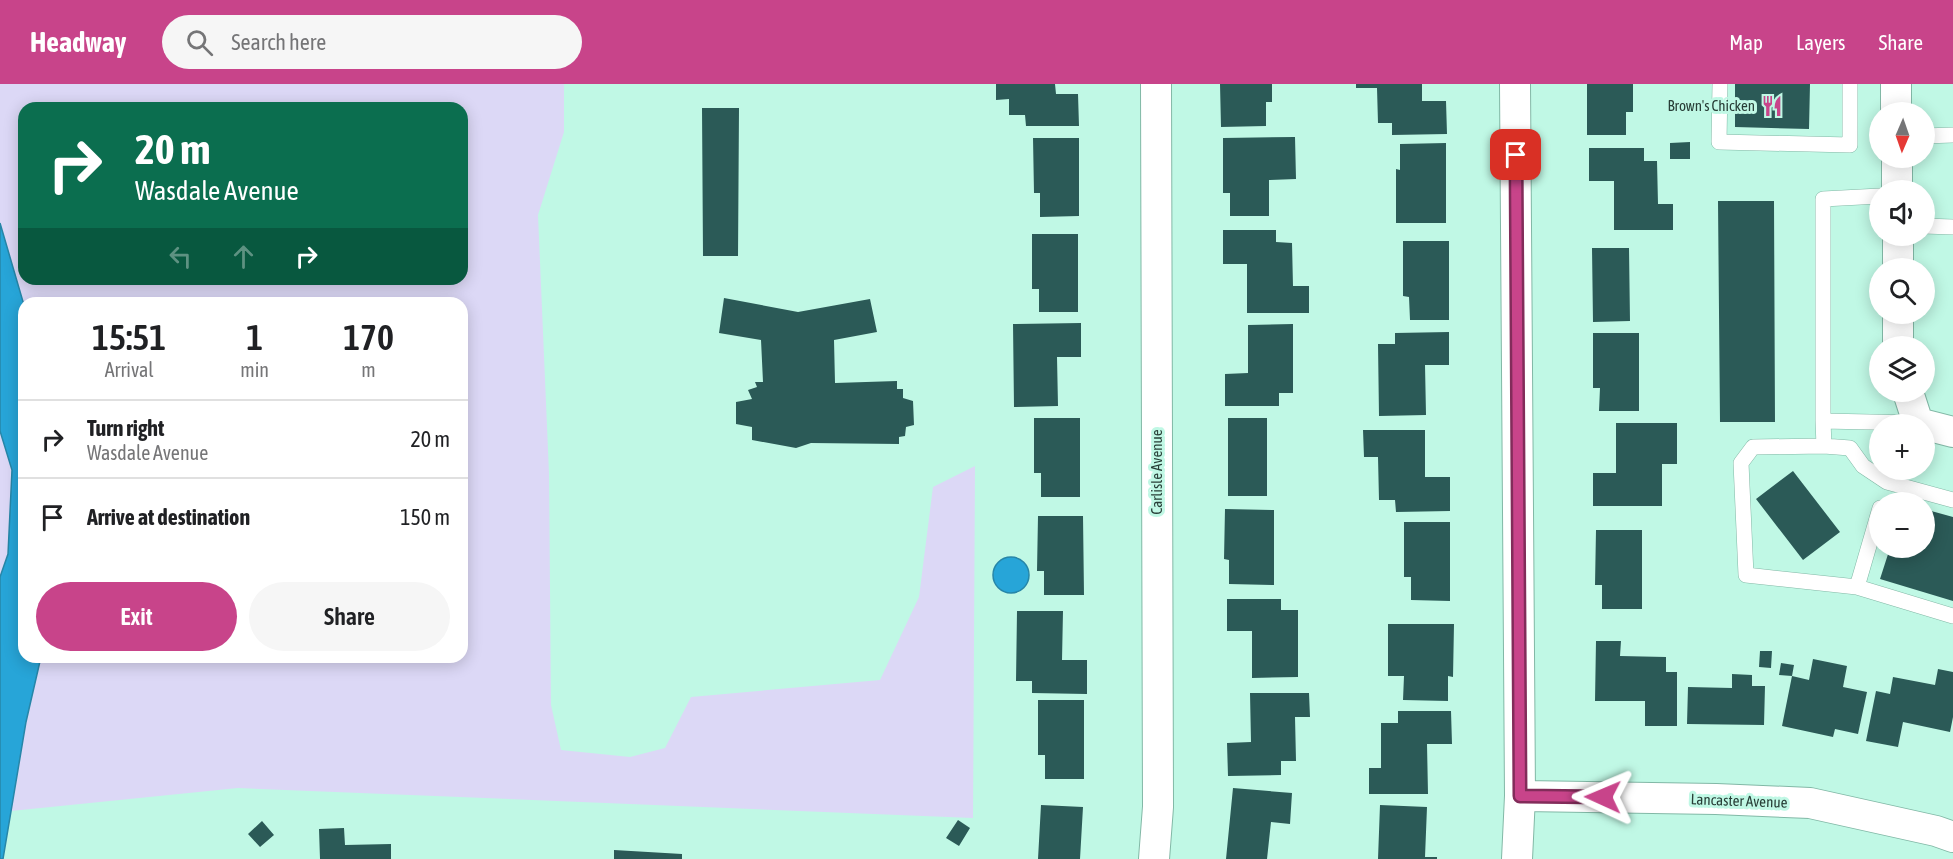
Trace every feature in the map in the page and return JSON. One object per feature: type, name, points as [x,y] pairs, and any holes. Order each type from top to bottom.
[{"type":"street","name":"Carlisle Avenue","points":[[1154,859],[1158,807],[1156,84]]},
{"type":"street","points":[[1515,84],[1520,796],[1518,859]]},
{"type":"street","points":[[1896,84],[1896,102]]},
{"type":"street","points":[[1935,427],[1953,432]]},
{"type":"street","name":"Lancaster Avenue","points":[[1520,796],[1810,803],[1936,831],[1953,837]]},
{"type":"lane","points":[[1720,84],[1719,142],[1850,145],[1851,84]]},
{"type":"lane","points":[[1935,136],[1953,135]]},
{"type":"lane","points":[[1824,446],[1823,199],[1869,197]]},
{"type":"lane","points":[[1935,226],[1953,227]]},
{"type":"lane","points":[[1823,421],[1869,422]]},
{"type":"lane","points":[[1953,500],[1887,482],[1863,466],[1850,448],[1753,447],[1741,463],[1746,575],[1857,587],[1953,616]]},
{"type":"lane","points":[[1884,492],[1887,482]]},
{"type":"lane","points":[[1857,587],[1869,546]]},
{"type":"shaded area","points":[[0,84],[564,84],[564,132],[538,215],[549,473],[551,705],[561,750],[630,757],[665,748],[691,697],[880,680],[919,597],[933,487],[975,466],[973,818],[238,788],[11,811],[26,722],[40,663],[468,663],[468,297],[22,297],[18,285],[468,285],[468,102],[18,102],[18,284],[0,223]]},
{"type":"shaded area","points":[[0,431],[12,470],[8,554],[0,577]]},
{"type":"water","points":[[0,223],[22,297],[18,297],[18,663],[40,663],[26,722],[3,859],[0,859],[0,577],[8,554],[12,470],[0,431]]},
{"type":"water","points":[[1011,557],[1024,562],[1029,575],[1024,588],[1011,593],[998,588],[993,575],[998,562]]},
{"type":"building","points":[[996,84],[1055,84],[1056,94],[1078,94],[1079,126],[1026,126],[1025,115],[1009,115],[1009,99],[996,100]]},
{"type":"building","points":[[1220,84],[1272,84],[1272,102],[1266,102],[1266,126],[1221,127]]},
{"type":"building","points":[[1356,84],[1422,84],[1422,101],[1446,101],[1447,134],[1392,135],[1392,123],[1378,123],[1377,88],[1356,88]]},
{"type":"building","points":[[1587,84],[1633,84],[1633,112],[1626,112],[1626,135],[1587,135]]},
{"type":"building","name":"Brown's Chicken","points":[[1735,84],[1810,84],[1809,129],[1735,127]]},
{"type":"building","points":[[702,108],[739,108],[738,256],[703,256]]},
{"type":"building","points":[[1295,137],[1296,179],[1269,180],[1269,216],[1230,216],[1230,193],[1223,193],[1223,138]]},
{"type":"building","points":[[1033,138],[1079,138],[1079,216],[1040,217],[1040,193],[1034,193]]},
{"type":"building","points":[[1690,142],[1690,159],[1670,159],[1670,143]]},
{"type":"building","points":[[1446,143],[1446,223],[1396,223],[1396,169],[1400,170],[1400,144]]},
{"type":"building","points":[[1589,148],[1644,148],[1644,161],[1657,161],[1658,204],[1673,204],[1673,230],[1614,230],[1614,181],[1589,181]]},
{"type":"building","points":[[1718,201],[1774,201],[1775,422],[1720,422]]},
{"type":"building","points":[[1223,230],[1276,230],[1276,242],[1292,243],[1293,286],[1309,286],[1309,313],[1247,313],[1247,264],[1223,264]]},
{"type":"building","points":[[1032,234],[1078,234],[1078,312],[1039,312],[1039,289],[1032,289]]},
{"type":"building","points":[[1403,241],[1449,241],[1449,320],[1410,320],[1409,297],[1403,296]]},
{"type":"building","points":[[1592,248],[1629,248],[1630,321],[1593,322]]},
{"type":"building","points":[[724,298],[798,312],[870,299],[877,332],[834,340],[835,383],[897,381],[897,389],[903,389],[903,398],[913,401],[914,425],[906,427],[905,436],[899,437],[899,444],[811,443],[796,448],[752,440],[752,427],[736,424],[736,402],[752,399],[748,390],[757,387],[755,382],[763,382],[761,340],[719,333]]},
{"type":"building","points":[[1081,323],[1081,357],[1057,357],[1058,406],[1014,407],[1013,324]]},
{"type":"building","points":[[1293,324],[1293,393],[1279,393],[1279,406],[1225,406],[1225,374],[1248,373],[1248,325]]},
{"type":"building","points":[[1449,332],[1449,365],[1425,365],[1426,415],[1379,416],[1378,344],[1395,344],[1395,333]]},
{"type":"building","points":[[1593,333],[1639,333],[1639,411],[1599,411],[1600,388],[1593,388]]},
{"type":"building","points":[[1034,418],[1080,418],[1080,497],[1041,497],[1041,473],[1034,473]]},
{"type":"building","points":[[1228,418],[1267,418],[1267,496],[1228,496]]},
{"type":"building","points":[[1616,423],[1677,423],[1677,464],[1662,464],[1662,506],[1593,506],[1593,473],[1616,473]]},
{"type":"building","points":[[1363,430],[1425,430],[1425,477],[1450,477],[1450,511],[1396,512],[1395,500],[1379,500],[1378,457],[1364,457]]},
{"type":"building","points":[[1793,471],[1840,532],[1803,560],[1756,499]]},
{"type":"building","points":[[1225,509],[1274,510],[1274,585],[1229,584],[1229,560],[1224,559]]},
{"type":"building","points":[[1935,512],[1953,517],[1953,601],[1880,579],[1887,558],[1935,558]]},
{"type":"building","points":[[1038,516],[1083,516],[1084,595],[1044,595],[1044,571],[1037,571]]},
{"type":"building","points":[[1404,522],[1450,522],[1450,601],[1411,600],[1411,577],[1404,577]]},
{"type":"building","points":[[1596,530],[1642,530],[1642,609],[1602,609],[1602,585],[1595,585]]},
{"type":"building","points":[[1227,599],[1281,599],[1281,610],[1298,610],[1298,677],[1252,678],[1252,631],[1227,631]]},
{"type":"building","points":[[1017,611],[1063,611],[1062,660],[1087,660],[1087,694],[1032,693],[1032,681],[1016,681]]},
{"type":"building","points":[[1388,624],[1454,624],[1453,677],[1448,676],[1448,701],[1403,700],[1404,676],[1388,676]]},
{"type":"building","points":[[1596,641],[1621,641],[1620,656],[1666,657],[1666,672],[1677,672],[1677,726],[1645,726],[1645,701],[1595,701]]},
{"type":"building","points":[[1760,651],[1772,651],[1771,668],[1759,667]]},
{"type":"building","points":[[1813,659],[1847,666],[1843,687],[1867,692],[1858,734],[1835,729],[1833,737],[1782,726],[1792,676],[1809,680]]},
{"type":"building","points":[[1781,663],[1794,665],[1792,676],[1779,675]]},
{"type":"building","points":[[1938,669],[1953,672],[1953,717],[1950,732],[1903,722],[1898,747],[1866,741],[1876,691],[1890,694],[1893,677],[1935,685]]},
{"type":"building","points":[[1732,674],[1752,675],[1752,686],[1765,686],[1764,725],[1687,724],[1688,687],[1732,688]]},
{"type":"building","points":[[1250,693],[1309,693],[1310,717],[1295,717],[1296,761],[1281,761],[1281,775],[1228,776],[1227,743],[1251,742]]},
{"type":"building","points":[[1038,700],[1084,700],[1084,779],[1045,779],[1045,755],[1038,755]]},
{"type":"building","points":[[1398,711],[1451,711],[1452,744],[1427,744],[1428,794],[1369,794],[1369,768],[1381,768],[1381,723],[1398,723]]},
{"type":"building","points":[[1233,788],[1292,793],[1290,824],[1271,822],[1267,859],[1226,859]]},
{"type":"building","points":[[1041,805],[1083,807],[1080,859],[1038,859]]},
{"type":"building","points":[[1380,805],[1427,807],[1425,857],[1437,857],[1437,859],[1378,859]]},
{"type":"building","points":[[958,820],[970,828],[959,846],[946,838]]},
{"type":"building","points":[[262,821],[274,835],[260,847],[248,834]]},
{"type":"building","points":[[344,828],[345,845],[391,844],[391,859],[320,859],[319,829]]},
{"type":"building","points":[[614,850],[682,854],[682,859],[614,859]]},
{"type":"place","name":"Brown's Chicken","points":[[1772,106]]},
{"type":"route","points":[[1516,155],[1520,796],[1603,797]]}]
